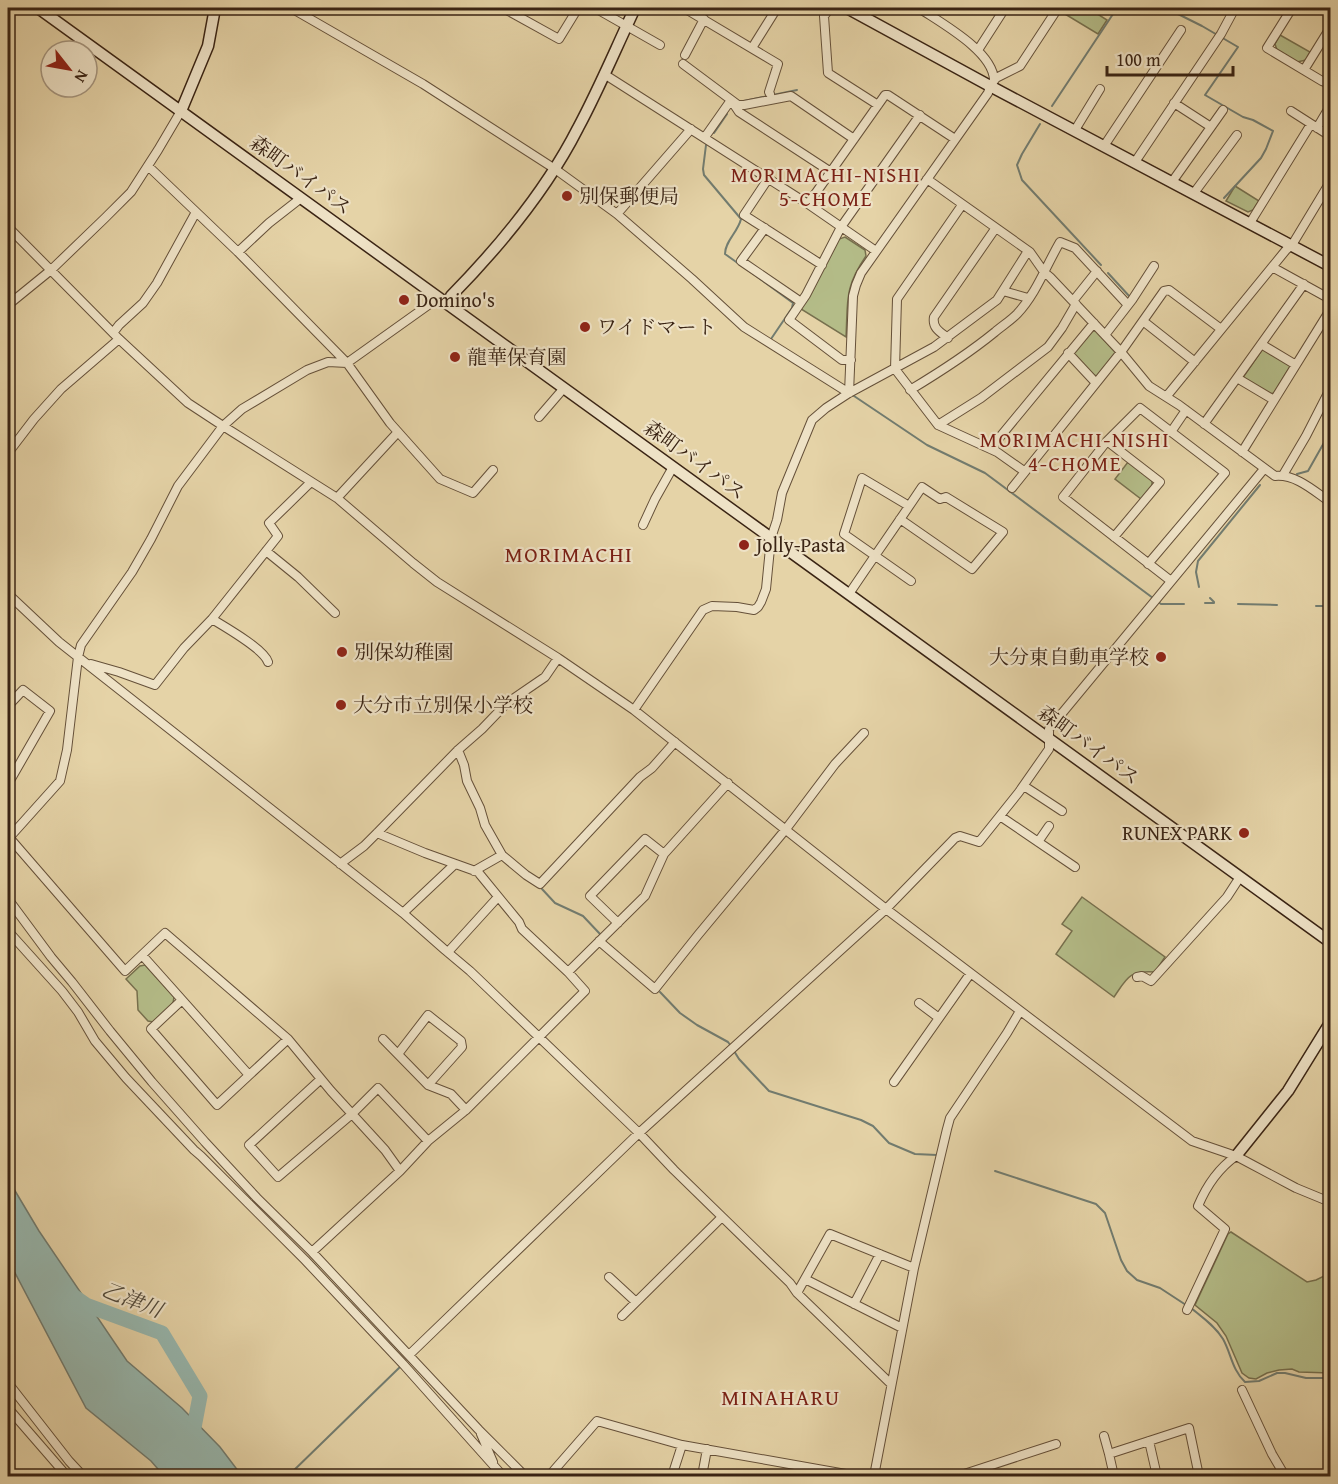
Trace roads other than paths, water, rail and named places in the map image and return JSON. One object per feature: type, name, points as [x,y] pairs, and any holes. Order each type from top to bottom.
[{"type":"main road","name":"森町バイパス","points":[[38,8],[301,198],[446,298],[564,388],[1330,942]]},
{"type":"main road","points":[[181,111],[207,46],[215,8]]},
{"type":"main road","points":[[446,298],[478,268],[520,220],[555,169],[578,129],[635,8]]},
{"type":"main road","points":[[847,8],[992,83],[1104,146],[1330,266]]},
{"type":"main road","points":[[1236,1156],[1288,1091],[1330,1023]]},
{"type":"main road","points":[[8,1471],[14,1476]]},
{"type":"street","points":[[291,8],[423,84],[555,169],[617,214],[744,327],[849,393]]},
{"type":"street","points":[[503,8],[559,39],[578,8]]},
{"type":"street","points":[[595,8],[660,45]]},
{"type":"street","points":[[684,8],[778,64],[770,94]]},
{"type":"street","points":[[752,48],[777,8]]},
{"type":"street","points":[[830,8],[824,16],[828,73],[878,105]]},
{"type":"street","points":[[849,393],[854,291],[861,273],[988,93],[992,83],[993,72],[978,50],[969,41],[920,8]]},
{"type":"street","points":[[978,50],[1005,8]]},
{"type":"street","points":[[992,83],[999,76],[1020,66],[1058,8]]},
{"type":"street","points":[[1135,162],[1221,34],[1235,8]]},
{"type":"street","points":[[1292,8],[1267,48],[1330,84]]},
{"type":"street","points":[[685,55],[704,19]]},
{"type":"street","points":[[1304,70],[1330,27]]},
{"type":"street","points":[[1104,146],[1130,114],[1180,37]]},
{"type":"street","points":[[683,64],[738,105],[791,96],[854,139]]},
{"type":"street","points":[[604,74],[808,204],[876,251]]},
{"type":"street","points":[[1075,130],[1101,89]]},
{"type":"street","points":[[808,204],[885,95],[955,139]]},
{"type":"street","points":[[705,137],[731,100]]},
{"type":"street","points":[[731,100],[740,112],[831,171]]},
{"type":"street","points":[[1174,103],[1211,127]]},
{"type":"street","points":[[1250,223],[1314,126],[1330,106]]},
{"type":"street","points":[[1172,182],[1223,110]]},
{"type":"street","points":[[8,305],[51,270],[131,192],[181,111]]},
{"type":"street","points":[[1291,111],[1330,136]]},
{"type":"street","points":[[851,360],[842,360],[789,320],[822,265],[841,227],[920,116]]},
{"type":"street","points":[[617,214],[691,129]]},
{"type":"street","points":[[1194,193],[1237,135]]},
{"type":"street","points":[[148,166],[238,252],[347,363],[390,423],[440,479],[473,493],[493,470]]},
{"type":"street","points":[[768,179],[744,215],[822,265]]},
{"type":"street","points":[[927,179],[1030,252],[1044,272],[1121,352],[1149,386],[1186,410],[1264,469],[1275,476],[1283,475],[1299,481],[1330,502]]},
{"type":"street","points":[[1166,397],[1292,245],[1330,182]]},
{"type":"street","points":[[238,252],[269,223],[301,198]]},
{"type":"street","points":[[963,205],[897,299],[895,369],[938,425],[997,452],[1024,471]]},
{"type":"street","points":[[8,453],[34,418],[116,336],[119,325],[148,297],[196,212]]},
{"type":"street","points":[[8,227],[116,336],[188,402],[337,498],[436,582],[558,658],[634,710],[886,909],[1191,1142],[1236,1156],[1296,1188],[1330,1202]]},
{"type":"street","points":[[765,228],[741,261],[801,302]]},
{"type":"street","points":[[948,338],[935,327],[934,317],[995,229]]},
{"type":"street","points":[[910,390],[949,367],[1016,315],[1060,242],[1075,248],[1128,305]]},
{"type":"street","points":[[634,710],[703,610],[712,606],[754,610],[758,607],[766,589],[771,538],[782,493],[812,420],[849,393],[948,338],[997,300],[1028,251]]},
{"type":"street","points":[[1105,335],[1154,266]]},
{"type":"street","points":[[1272,267],[1330,299]]},
{"type":"street","points":[[938,425],[981,398],[1048,347],[1096,271]]},
{"type":"street","points":[[1204,424],[1304,284]]},
{"type":"street","points":[[1003,291],[1028,298]]},
{"type":"street","points":[[1012,488],[1121,352],[1164,291],[1170,291],[1221,329]]},
{"type":"street","points":[[400,1171],[385,1150],[288,1039],[165,933],[125,971],[8,837],[60,781],[67,750],[81,645],[132,572],[152,539],[178,486],[223,426],[242,410],[307,370],[328,362],[347,363],[434,301],[446,298]]},
{"type":"street","points":[[1242,452],[1330,310]]},
{"type":"street","points":[[1143,321],[1195,362]]},
{"type":"street","points":[[990,449],[1094,323]]},
{"type":"street","points":[[1261,344],[1296,365]]},
{"type":"street","points":[[1068,353],[1096,383]]},
{"type":"street","points":[[1237,378],[1274,400]]},
{"type":"street","points":[[539,417],[564,388]]},
{"type":"street","points":[[1283,475],[1330,389]]},
{"type":"street","points":[[1148,564],[1224,473],[1140,408],[1107,441],[1063,497],[1148,564],[1171,581]]},
{"type":"street","points":[[1171,432],[1186,410]]},
{"type":"street","points":[[337,498],[398,432]]},
{"type":"street","points":[[1107,441],[1160,482],[1114,537]]},
{"type":"street","points":[[643,525],[673,467]]},
{"type":"street","points":[[409,1355],[639,1133],[886,909],[955,838],[960,836],[979,842],[1050,749],[1049,729],[1264,469]]},
{"type":"street","points":[[909,506],[862,478],[844,534],[911,581]]},
{"type":"street","points":[[86,663],[155,685],[184,648],[212,619],[278,536],[268,523],[310,482]]},
{"type":"street","points":[[849,594],[875,555],[922,487],[940,499],[946,497],[1003,532],[972,569],[900,519]]},
{"type":"street","points":[[266,551],[298,577],[335,613]]},
{"type":"street","points":[[8,594],[59,642],[403,913],[448,952],[639,1133],[783,1279],[790,1283],[797,1293],[891,1384]]},
{"type":"street","points":[[212,619],[260,651],[267,657],[268,662]]},
{"type":"street","points":[[340,864],[364,846],[507,703],[545,677],[558,658]]},
{"type":"street","points":[[8,706],[23,690],[50,711],[8,784]]},
{"type":"street","points":[[8,693],[14,699]]},
{"type":"street","points":[[599,941],[655,988],[786,829],[835,764],[864,733]]},
{"type":"street","points":[[458,750],[484,825],[502,855],[540,884],[675,742]]},
{"type":"street","points":[[568,972],[645,896],[664,854],[728,783]]},
{"type":"street","points":[[1024,786],[1062,811]]},
{"type":"street","points":[[1000,816],[1076,867]]},
{"type":"street","points":[[1038,842],[1049,826]]},
{"type":"street","points":[[312,1252],[400,1171],[428,1141],[466,1110],[585,991],[522,929],[519,922],[478,872],[377,833]]},
{"type":"street","points":[[618,923],[590,896],[645,839],[664,854]]},
{"type":"street","points":[[474,871],[502,855]]},
{"type":"street","points":[[403,913],[455,864]]},
{"type":"street","points":[[1137,977],[1143,976],[1151,981],[1227,897],[1240,877]]},
{"type":"street","points":[[448,952],[498,897]]},
{"type":"street","points":[[8,899],[51,957],[152,1082],[257,1198],[312,1252],[479,1430],[528,1476]]},
{"type":"street","points":[[8,932],[62,991],[95,1041],[140,1095],[305,1260],[403,1364],[503,1476]]},
{"type":"street","points":[[142,955],[249,1075]]},
{"type":"street","points":[[894,1082],[970,974]]},
{"type":"street","points":[[182,1000],[151,1029],[217,1105],[288,1039]]},
{"type":"street","points":[[919,1003],[939,1018]]},
{"type":"street","points":[[874,1476],[914,1268],[950,1118],[1020,1011]]},
{"type":"street","points":[[398,1054],[428,1015],[461,1041],[462,1047],[428,1085]]},
{"type":"street","points":[[383,1039],[428,1085],[451,1094],[466,1110]]},
{"type":"street","points":[[321,1079],[249,1145],[278,1177],[352,1114],[378,1088],[428,1141]]},
{"type":"street","points":[[1188,1308],[1225,1229],[1198,1206],[1216,1174],[1236,1156]]},
{"type":"street","points":[[622,1316],[722,1217]]},
{"type":"street","points":[[797,1293],[830,1234],[914,1268]]},
{"type":"street","points":[[854,1304],[880,1254]]},
{"type":"street","points":[[609,1277],[636,1302]]},
{"type":"street","points":[[805,1279],[902,1328]]},
{"type":"street","points":[[8,1383],[83,1476]]},
{"type":"street","points":[[1242,1390],[1285,1476]]},
{"type":"street","points":[[8,1408],[67,1476]]},
{"type":"street","points":[[549,1476],[597,1421],[682,1445],[838,1475],[857,1476]]},
{"type":"street","points":[[1109,1454],[1188,1428],[1199,1476]]},
{"type":"street","points":[[479,1430],[496,1468]]},
{"type":"street","points":[[1104,1436],[1114,1476]]},
{"type":"street","points":[[1149,1441],[1157,1476]]},
{"type":"street","points":[[959,1476],[1056,1444]]},
{"type":"street","points":[[672,1476],[682,1445]]},
{"type":"street","points":[[702,1476],[707,1449]]},
{"type":"street","points":[[792,1476],[795,1465]]},
{"type":"street","points":[[986,1476],[987,1467]]},
{"type":"water","points":[[8,1179],[39,1231],[127,1361],[182,1408],[220,1447],[242,1476],[164,1476],[151,1461],[86,1408],[8,1263]]},
{"type":"waterway","points":[[1052,106],[1117,8]]},
{"type":"waterway","points":[[1166,8],[1238,47],[1205,95],[1273,131],[1261,158],[1224,198]]},
{"type":"waterway","points":[[739,101],[797,90]]},
{"type":"waterway","points":[[714,133],[727,114]]},
{"type":"waterway","points":[[1040,124],[1017,165],[1022,180],[1101,265]]},
{"type":"waterway","points":[[706,145],[704,175],[741,219],[727,245],[725,254],[739,264]]},
{"type":"waterway","points":[[744,267],[793,303],[771,339]]},
{"type":"waterway","points":[[1108,273],[1130,297]]},
{"type":"waterway","points":[[854,396],[927,445],[985,473],[1161,604],[1184,604]]},
{"type":"waterway","points":[[1297,474],[1308,471],[1330,432]]},
{"type":"waterway","points":[[1199,587],[1196,572],[1198,561],[1260,485]]},
{"type":"waterway","points":[[1210,598],[1214,603]]},
{"type":"waterway","points":[[1205,603],[1214,603]]},
{"type":"waterway","points":[[1238,604],[1277,605]]},
{"type":"waterway","points":[[1316,606],[1330,609]]},
{"type":"waterway","points":[[542,889],[555,903],[583,916],[600,934]]},
{"type":"waterway","points":[[660,992],[680,1013],[731,1046]]},
{"type":"waterway","points":[[734,1051],[769,1091],[861,1120],[873,1126],[889,1143],[915,1154],[937,1155]]},
{"type":"waterway","points":[[995,1171],[1096,1204],[1105,1213],[1127,1271],[1137,1280],[1160,1288],[1186,1305]]},
{"type":"waterway","name":"乙津川","points":[[73,1296],[86,1305],[162,1333],[200,1396],[192,1438],[210,1476]]},
{"type":"waterway","points":[[1191,1308],[1220,1334],[1237,1372],[1245,1382],[1259,1381],[1277,1373],[1306,1378],[1330,1378]]},
{"type":"waterway","points":[[288,1476],[401,1366]]},
{"type":"place","name":"別保郵便局","points":[[567,196]]},
{"type":"place","name":"Domino's","points":[[404,300]]},
{"type":"place","name":"ワイドマート","points":[[585,327]]},
{"type":"place","name":"龍華保育園","points":[[455,357]]},
{"type":"place","name":"Jolly-Pasta","points":[[744,545]]},
{"type":"place","name":"別保幼稚園","points":[[342,652]]},
{"type":"place","name":"大分東自動車学校","points":[[1161,657]]},
{"type":"place","name":"大分市立別保小学校","points":[[341,705]]},
{"type":"place","name":"RUNEX PARK","points":[[1244,833]]},
{"type":"district","name":"MORIMACHI-NISHI 5-CHOME","points":[[826,187]]},
{"type":"district","name":"MORIMACHI-NISHI 4-CHOME","points":[[1075,452]]},
{"type":"district","name":"MORIMACHI","points":[[569,554]]},
{"type":"district","name":"MINAHARU","points":[[781,1397]]}]
